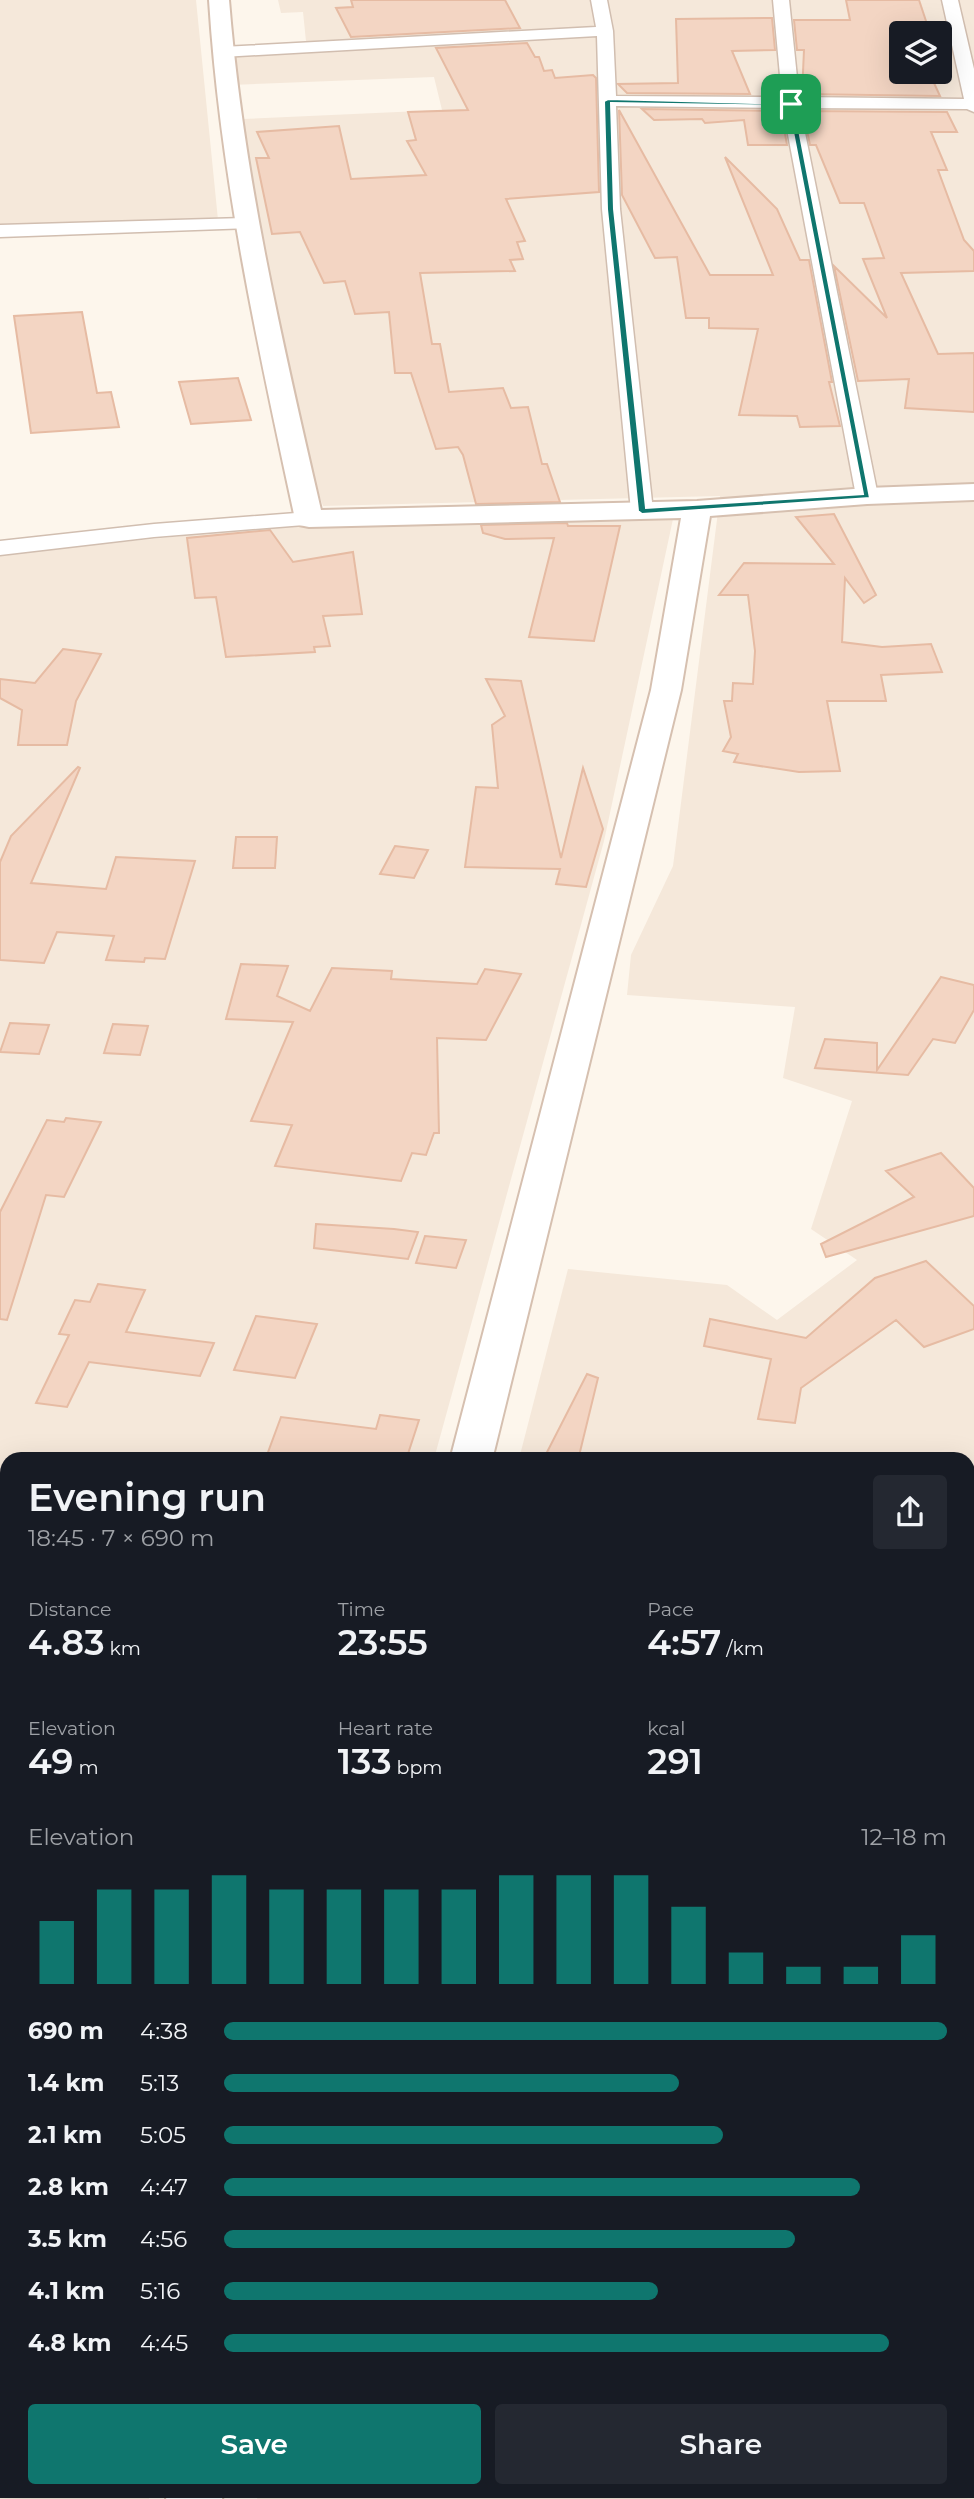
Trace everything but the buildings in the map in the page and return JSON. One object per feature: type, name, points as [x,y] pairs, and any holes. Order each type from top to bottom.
[{"type":"street","points":[[219,0],[222,52],[244,224],[309,519]]},
{"type":"street","points":[[599,0],[605,31],[611,209],[642,511]]},
{"type":"street","points":[[781,0],[791,104],[867,496]]},
{"type":"street","points":[[608,101],[974,105],[950,0]]},
{"type":"street","points":[[222,52],[605,31]]},
{"type":"street","points":[[0,231],[244,224]]},
{"type":"street","points":[[0,548],[109,534],[239,522],[697,509],[867,496],[974,492]]},
{"type":"street","points":[[473,1452],[666,691],[697,509]]},
{"type":"shaded area","points":[[0,0],[196,0],[218,220],[0,225]]},
{"type":"shaded area","points":[[278,0],[974,0],[974,1452],[521,1452],[568,1269],[727,1285],[777,1320],[857,1260],[811,1229],[852,1101],[783,1078],[795,1007],[627,995],[631,955],[673,866],[720,496],[323,506],[274,367],[243,119],[442,110],[434,77],[231,85],[228,56],[307,51],[303,12],[281,13]]},
{"type":"shaded area","points":[[673,519],[604,841],[436,1452],[0,1452],[0,554],[283,526]]},
{"type":"shaded area","points":[[0,2498],[149,2498],[149,2499]]},
{"type":"shaded area","points":[[974,2498],[974,2499],[257,2499]]},
{"type":"route","points":[[608,101],[791,104],[867,496],[642,511],[611,209],[608,101]]}]
